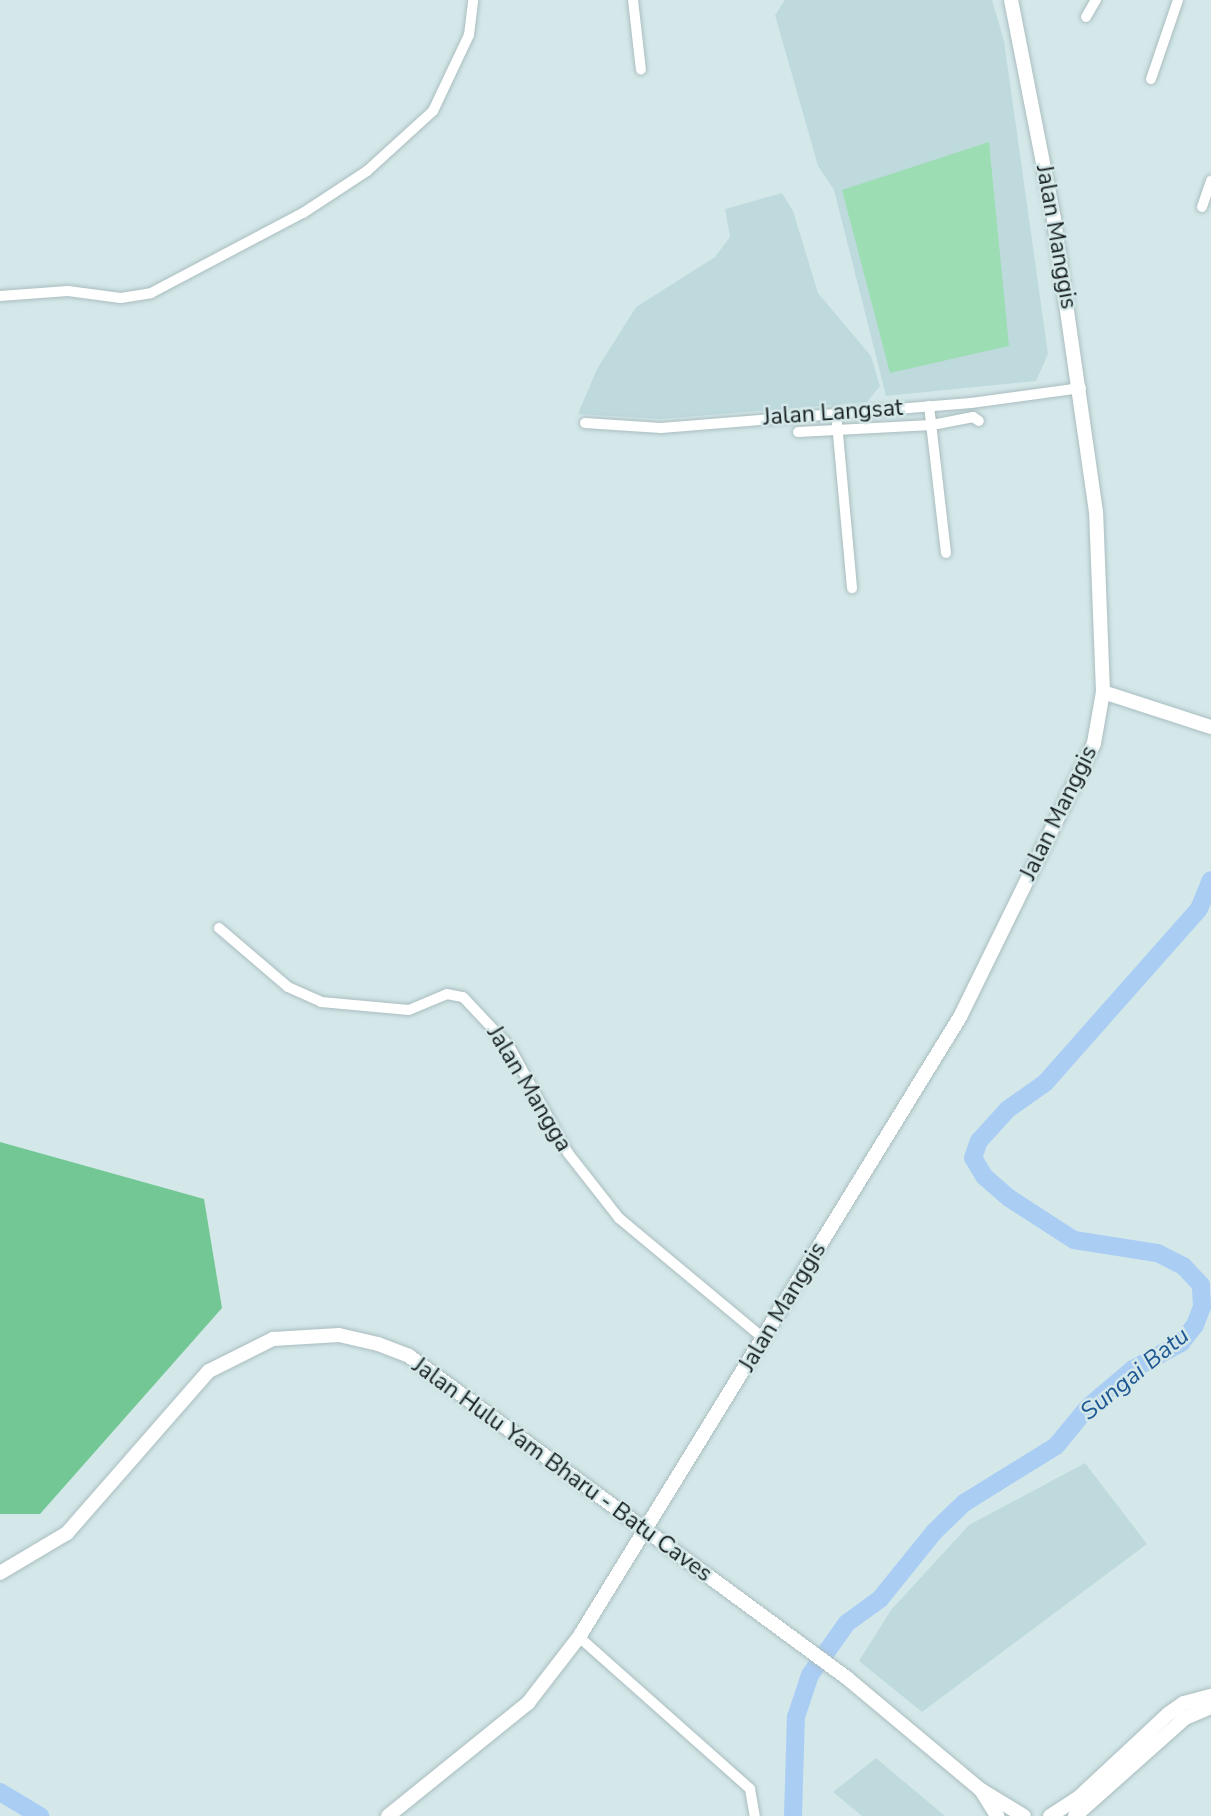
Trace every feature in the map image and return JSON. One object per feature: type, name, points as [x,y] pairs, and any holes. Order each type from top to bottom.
[{"type":"street","points":[[0,296],[68,291],[121,298],[151,293],[303,213],[367,171],[433,111],[469,35],[472,0]]},
{"type":"street","points":[[633,0],[641,71]]},
{"type":"street","name":"Jalan Manggis","points":[[388,1816],[528,1703],[579,1637],[960,1017],[1087,763],[1103,692],[1096,512],[1081,388],[1054,219],[1011,0]]},
{"type":"street","points":[[1086,17],[1096,0]]},
{"type":"street","points":[[1151,79],[1178,0]]},
{"type":"street","points":[[1202,207],[1211,181]]},
{"type":"street","name":"Jalan Langsat","points":[[585,423],[661,428],[929,406],[1081,388]]},
{"type":"street","points":[[929,406],[946,553]]},
{"type":"street","points":[[836,412],[852,588]]},
{"type":"street","points":[[798,432],[932,425],[973,417],[979,421]]},
{"type":"street","points":[[1103,692],[1211,727]]},
{"type":"street","name":"Jalan Mangga","points":[[219,928],[288,987],[321,1002],[409,1010],[447,994],[463,997],[509,1046],[568,1153],[619,1218],[764,1339]]},
{"type":"street","name":"Jalan Hulu Yam Bharu - Batu Caves","points":[[0,1573],[67,1533],[209,1371],[272,1339],[339,1335],[409,1356],[847,1678],[981,1790],[1024,1816]]},
{"type":"street","points":[[579,1637],[750,1789],[755,1816]]},
{"type":"street","points":[[1050,1816],[1078,1798],[1168,1714],[1184,1703],[1211,1696]]},
{"type":"street","points":[[1075,1816],[1185,1718],[1211,1707]]},
{"type":"street","name":"Jalan Hulu Yam Bharu - Batu Caves","points":[[981,1790],[997,1816]]},
{"type":"shaded area","points":[[785,0],[992,0],[1004,41],[1048,354],[1036,381],[886,396],[834,190],[818,166],[775,15]]},
{"type":"shaded area","points":[[782,193],[793,211],[818,293],[871,356],[880,386],[867,402],[661,419],[578,414],[597,369],[636,307],[715,257],[730,237],[725,209]]},
{"type":"shaded area","points":[[1085,1463],[1147,1544],[922,1712],[859,1661],[891,1610],[969,1525]]},
{"type":"shaded area","points":[[876,1758],[945,1816],[862,1816],[833,1792]]},
{"type":"green space","points":[[989,142],[1009,346],[890,373],[842,190]]},
{"type":"green space","points":[[0,1142],[204,1199],[222,1308],[40,1514],[0,1514]]},
{"type":"waterway","name":"Sungai Batu","points":[[793,1816],[796,1717],[810,1675],[847,1623],[880,1599],[934,1532],[964,1503],[1056,1446],[1088,1407],[1133,1369],[1181,1343],[1195,1325],[1202,1307],[1201,1285],[1183,1266],[1157,1253],[1074,1240],[1009,1198],[984,1176],[973,1158],[979,1141],[1008,1109],[1045,1083],[1199,909],[1211,880]]},
{"type":"waterway","name":"Sungai Batu","points":[[0,1792],[40,1816]]}]
